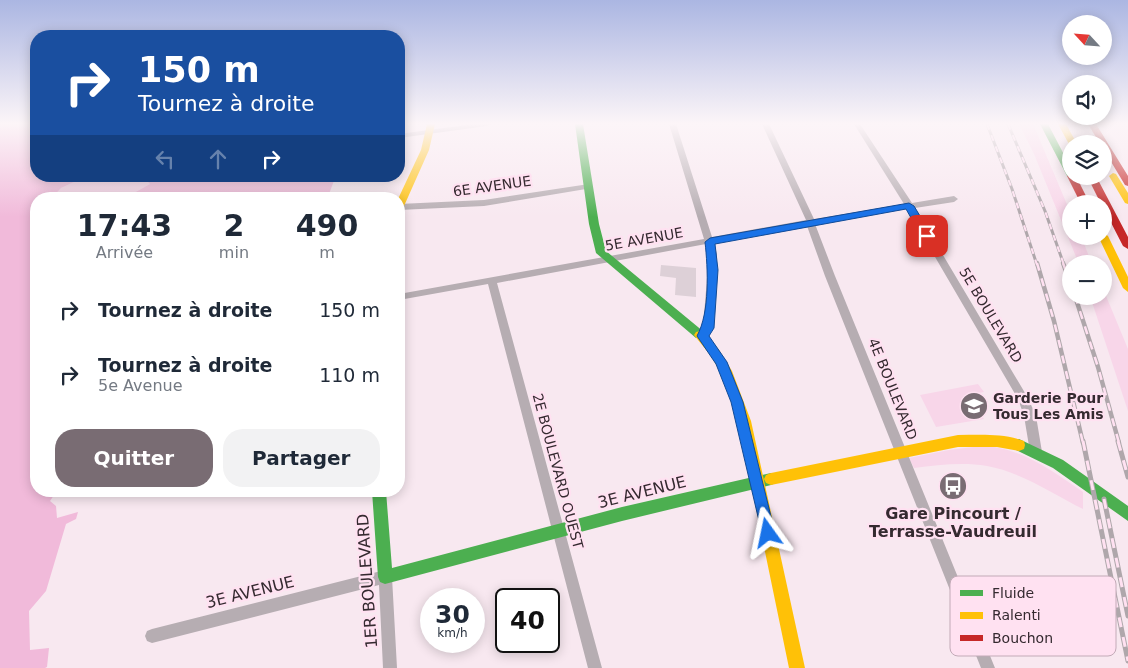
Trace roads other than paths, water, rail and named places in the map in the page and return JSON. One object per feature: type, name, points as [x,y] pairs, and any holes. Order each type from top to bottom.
[{"type":"main road","points":[[405,194],[423,155]]},
{"type":"main road","points":[[584,155],[601,253],[702,336],[716,352],[729,381],[742,420],[797,668]]},
{"type":"main road","points":[[1111,155],[1128,183]]},
{"type":"main road","points":[[1112,174],[1128,201]]},
{"type":"main road","points":[[1096,185],[1128,246]]},
{"type":"main road","points":[[1107,245],[1128,288]]},
{"type":"main road","name":"3E AVENUE","points":[[386,577],[756,481],[943,443],[981,440],[1017,444],[1036,452],[1128,514]]},
{"type":"main road","name":"1ER BOULEVARD","points":[[379,497],[386,577]]},
{"type":"street","points":[[682,155],[710,242],[713,270],[708,328],[702,336]]},
{"type":"street","name":"4E BOULEVARD","points":[[780,155],[809,214],[827,269],[951,576]]},
{"type":"street","name":"5E BOULEVARD","points":[[878,155],[895,181],[1023,398],[1030,416],[1036,452]]},
{"type":"street","name":"6E AVENUE","points":[[405,207],[475,204],[589,186]]},
{"type":"street","name":"5E AVENUE","points":[[405,296],[954,199]]},
{"type":"street","name":"2E BOULEVARD OUEST","points":[[492,281],[595,668]]},
{"type":"street","name":"3E AVENUE","points":[[152,636],[386,577]]},
{"type":"street","name":"1ER BOULEVARD","points":[[386,577],[390,668]]},
{"type":"street","name":"4E BOULEVARD","points":[[983,656],[988,668]]},
{"type":"railway","points":[[999,155],[1037,265]]},
{"type":"railway","points":[[1021,155],[1045,211],[1062,259]]},
{"type":"railway","points":[[1037,263],[1054,321],[1083,443]]},
{"type":"railway","points":[[1078,305],[1098,367],[1119,443]]},
{"type":"railway","points":[[1083,441],[1111,576]]},
{"type":"railway","points":[[1118,441],[1128,477]]},
{"type":"railway","points":[[1104,499],[1128,616]]},
{"type":"railway","points":[[1116,602],[1128,661]]},
{"type":"place","name":"Garderie Pour Tous Les Amis","points":[[974,406]]},
{"type":"place","name":"Gare Pincourt / Terrasse-Vaudreuil","points":[[953,486]]}]
